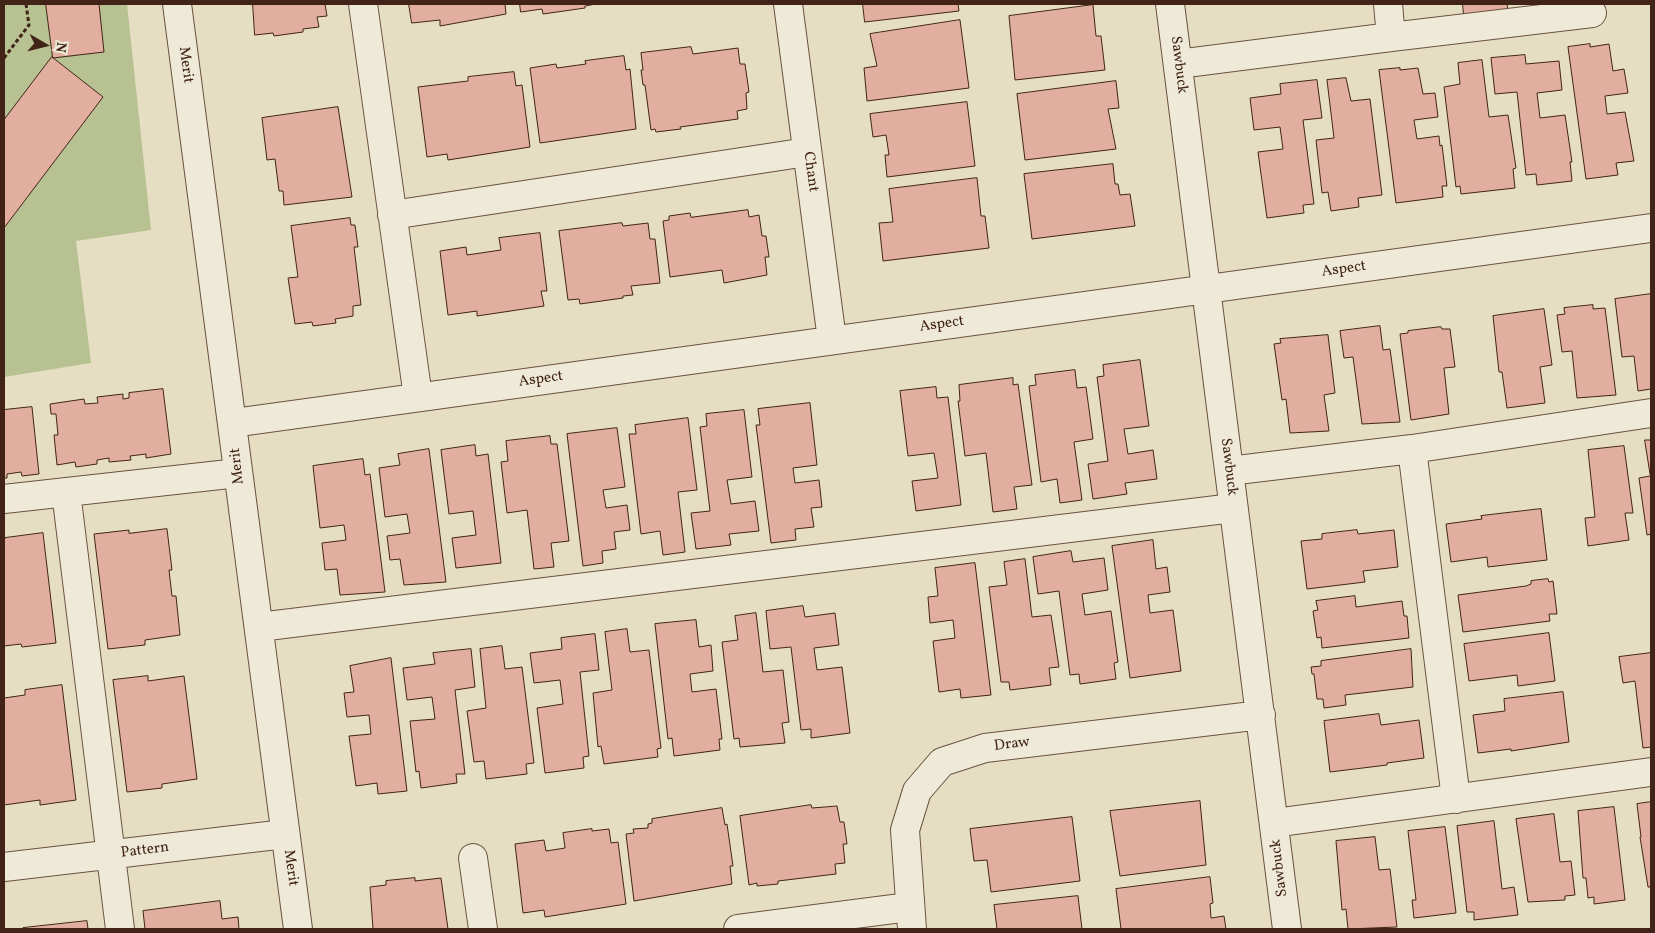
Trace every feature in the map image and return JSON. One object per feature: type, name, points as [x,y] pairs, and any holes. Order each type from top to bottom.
[{"type":"street","name":"Merit","points":[[177,4],[298,929]]},
{"type":"street","points":[[363,4],[418,397]]},
{"type":"street","name":"Chant","points":[[788,4],[832,340]]},
{"type":"street","name":"Sawbuck","points":[[1170,4],[1287,929]]},
{"type":"street","points":[[1388,4],[1391,37]]},
{"type":"street","points":[[1178,64],[1592,13]]},
{"type":"street","points":[[392,215],[807,152]]},
{"type":"street","name":"Aspect","points":[[233,423],[1651,228]]},
{"type":"street","points":[[1229,471],[1412,449],[1651,414]]},
{"type":"street","points":[[1412,449],[1456,798]]},
{"type":"street","points":[[4,499],[238,473]]},
{"type":"street","points":[[66,492],[120,929]]},
{"type":"street","points":[[259,627],[1233,508]]},
{"type":"street","name":"Draw","points":[[911,918],[905,830],[917,791],[942,762],[985,748],[1261,716]]},
{"type":"street","points":[[1274,823],[1651,772]]},
{"type":"street","name":"Pattern","points":[[4,867],[285,834]]},
{"type":"street","points":[[473,858],[483,929]]},
{"type":"street","points":[[738,929],[911,918]]},
{"type":"path","points":[[4,58],[29,25],[26,4]]},
{"type":"green space","points":[[4,4],[127,4],[151,230],[76,241],[91,363],[4,377]]},
{"type":"building","points":[[46,4],[99,4],[104,52],[53,58]]},
{"type":"building","points":[[253,4],[325,4],[327,16],[317,17],[319,27],[303,29],[303,32],[274,36],[273,33],[255,35]]},
{"type":"building","points":[[409,4],[505,4],[506,14],[440,26],[440,20],[412,23]]},
{"type":"building","points":[[520,4],[596,4],[585,6],[585,8],[543,14],[542,9],[521,12]]},
{"type":"building","points":[[863,4],[958,4],[959,11],[865,22]]},
{"type":"building","points":[[1463,4],[1507,4],[1508,11],[1464,16]]},
{"type":"building","points":[[1093,5],[1096,36],[1101,36],[1105,70],[1015,80],[1009,16]]},
{"type":"building","points":[[960,20],[969,88],[867,101],[864,68],[877,66],[870,34]]},
{"type":"building","points":[[1590,44],[1590,47],[1609,44],[1613,71],[1624,69],[1628,93],[1605,96],[1607,114],[1625,112],[1634,161],[1616,163],[1618,175],[1586,179],[1568,47]]},
{"type":"building","points":[[691,47],[693,54],[738,48],[740,64],[745,64],[749,92],[746,93],[747,109],[737,111],[738,119],[680,127],[681,129],[656,132],[655,129],[651,130],[641,70],[643,70],[641,53]]},
{"type":"building","points":[[1525,55],[1526,64],[1559,61],[1562,90],[1537,93],[1540,118],[1565,115],[1572,162],[1570,162],[1572,181],[1537,185],[1536,174],[1526,175],[1517,92],[1495,94],[1491,58]]},
{"type":"building","points":[[624,56],[626,70],[630,69],[636,129],[540,143],[530,68],[556,64],[557,68],[586,64],[585,61]]},
{"type":"building","points":[[52,57],[103,97],[4,228],[4,120]]},
{"type":"building","points":[[1482,60],[1489,117],[1508,115],[1516,168],[1513,169],[1515,188],[1461,194],[1460,186],[1456,187],[1444,87],[1460,84],[1458,63]]},
{"type":"building","points":[[1400,68],[1400,70],[1418,68],[1423,94],[1435,93],[1438,117],[1414,120],[1417,139],[1439,136],[1440,146],[1442,145],[1447,186],[1442,186],[1443,197],[1396,203],[1379,70]]},
{"type":"building","points":[[514,72],[516,86],[522,85],[530,147],[448,160],[447,154],[427,157],[418,87],[468,81],[468,77]]},
{"type":"building","points":[[1346,78],[1351,101],[1370,99],[1382,195],[1358,198],[1359,207],[1331,211],[1328,192],[1322,193],[1316,140],[1334,138],[1327,80]]},
{"type":"building","points":[[1317,80],[1322,118],[1303,120],[1314,204],[1303,205],[1304,213],[1267,218],[1258,152],[1283,149],[1280,127],[1254,130],[1250,98],[1281,94],[1280,84]]},
{"type":"building","points":[[1116,81],[1119,108],[1108,109],[1116,149],[1025,160],[1017,94]]},
{"type":"building","points":[[967,102],[975,166],[887,177],[885,155],[889,155],[886,135],[873,137],[870,114]]},
{"type":"building","points":[[338,107],[352,197],[284,205],[283,191],[279,191],[275,159],[267,160],[262,118]]},
{"type":"building","points":[[1113,164],[1115,184],[1118,184],[1120,195],[1130,194],[1135,226],[1032,239],[1024,174]]},
{"type":"building","points":[[977,178],[981,216],[985,216],[989,248],[883,261],[879,223],[893,222],[889,189]]},
{"type":"building","points":[[748,210],[749,217],[759,215],[762,236],[766,236],[769,257],[765,257],[767,275],[724,283],[722,270],[670,277],[663,221],[669,220],[669,216],[690,213],[691,217]]},
{"type":"building","points":[[350,218],[351,225],[355,225],[358,247],[354,247],[361,305],[353,306],[353,316],[335,319],[336,323],[313,326],[312,322],[295,324],[288,278],[298,277],[291,226]]},
{"type":"building","points":[[622,223],[623,226],[648,223],[650,239],[655,239],[660,283],[631,286],[633,295],[623,296],[623,298],[580,304],[579,299],[568,300],[559,231]]},
{"type":"building","points":[[540,233],[547,291],[541,291],[544,306],[477,316],[477,311],[448,315],[440,251],[466,247],[467,255],[501,250],[499,238]]},
{"type":"building","points":[[1651,294],[1651,389],[1638,391],[1634,356],[1622,357],[1615,299]]},
{"type":"building","points":[[1593,305],[1593,309],[1605,308],[1616,395],[1577,398],[1572,351],[1562,352],[1557,315],[1565,314],[1564,308]]},
{"type":"building","points":[[1544,309],[1552,365],[1540,367],[1545,403],[1507,408],[1502,372],[1499,372],[1493,316]]},
{"type":"building","points":[[1380,326],[1383,350],[1390,349],[1400,422],[1362,424],[1353,357],[1344,358],[1340,331]]},
{"type":"building","points":[[1441,327],[1442,329],[1450,329],[1455,367],[1444,368],[1449,414],[1411,420],[1400,334],[1408,333],[1408,331]]},
{"type":"building","points":[[1328,335],[1335,393],[1324,395],[1329,431],[1290,433],[1286,399],[1282,400],[1274,344],[1281,343],[1280,339]]},
{"type":"building","points":[[1140,360],[1149,426],[1124,429],[1128,454],[1153,450],[1157,479],[1125,483],[1127,494],[1093,499],[1088,464],[1108,461],[1097,377],[1104,376],[1103,365]]},
{"type":"building","points":[[1075,370],[1077,388],[1086,387],[1093,439],[1074,442],[1082,500],[1060,503],[1057,479],[1041,482],[1029,386],[1036,385],[1035,375]]},
{"type":"building","points":[[1013,378],[1013,385],[1018,384],[1032,485],[1014,487],[1017,509],[993,512],[986,453],[965,456],[958,401],[960,401],[959,385]]},
{"type":"building","points":[[936,387],[937,398],[948,397],[961,505],[916,511],[912,481],[938,478],[934,453],[908,456],[900,391]]},
{"type":"building","points":[[163,389],[171,454],[146,458],[146,454],[130,456],[131,460],[109,462],[109,458],[97,460],[97,464],[76,467],[75,462],[57,465],[54,435],[58,435],[56,414],[51,414],[50,404],[84,399],[85,404],[98,403],[97,397],[123,394],[123,399],[129,398],[129,393]]},
{"type":"building","points":[[810,403],[817,465],[793,468],[795,483],[819,480],[822,507],[811,508],[814,527],[795,529],[796,540],[771,543],[756,425],[760,425],[758,409]]},
{"type":"building","points":[[32,407],[39,474],[22,476],[21,472],[7,474],[7,478],[4,478],[4,410]]},
{"type":"building","points":[[744,410],[752,477],[727,480],[731,504],[755,501],[759,531],[729,534],[731,545],[696,549],[691,513],[710,511],[700,427],[707,426],[706,414]]},
{"type":"building","points":[[688,418],[697,490],[678,492],[685,552],[663,555],[660,531],[641,534],[629,434],[636,434],[635,425]]},
{"type":"building","points":[[617,428],[625,487],[603,490],[606,508],[627,505],[630,530],[614,532],[616,549],[602,551],[603,563],[583,566],[567,434]]},
{"type":"building","points":[[550,436],[551,444],[557,444],[569,541],[551,543],[554,567],[534,569],[527,510],[507,513],[501,462],[508,461],[506,441]]},
{"type":"building","points":[[1645,440],[1651,440],[1651,534],[1647,535],[1639,478],[1650,476]]},
{"type":"building","points":[[475,445],[476,456],[488,454],[501,563],[456,568],[452,538],[476,535],[473,511],[449,514],[441,450]]},
{"type":"building","points":[[1624,446],[1633,513],[1625,513],[1629,540],[1588,546],[1585,518],[1595,517],[1588,450]]},
{"type":"building","points":[[429,449],[446,582],[404,585],[400,559],[390,560],[387,536],[410,533],[407,514],[385,517],[379,468],[400,465],[398,454]]},
{"type":"building","points":[[363,459],[365,475],[370,474],[385,592],[340,595],[337,569],[325,570],[322,543],[346,540],[344,525],[320,528],[313,466]]},
{"type":"building","points":[[1541,509],[1547,560],[1488,567],[1487,557],[1451,562],[1446,524],[1482,519],[1481,516]]},
{"type":"building","points":[[167,529],[172,570],[169,570],[172,596],[176,596],[180,635],[145,640],[145,645],[108,649],[94,534],[129,530],[129,533]]},
{"type":"building","points":[[1357,530],[1358,534],[1394,530],[1398,567],[1363,571],[1365,582],[1307,589],[1301,541],[1322,539],[1322,534]]},
{"type":"building","points":[[43,533],[56,643],[22,647],[21,644],[4,646],[5,538]]},
{"type":"building","points":[[1153,540],[1156,569],[1167,567],[1170,592],[1148,595],[1150,613],[1173,610],[1181,671],[1130,678],[1112,546]]},
{"type":"building","points":[[1071,551],[1073,562],[1104,558],[1108,590],[1082,594],[1085,615],[1111,611],[1118,662],[1114,663],[1116,679],[1080,684],[1079,674],[1070,675],[1059,591],[1038,594],[1033,557]]},
{"type":"building","points":[[1025,559],[1032,617],[1051,615],[1059,667],[1049,668],[1051,685],[1010,690],[1009,682],[1001,682],[989,587],[1007,585],[1004,562]]},
{"type":"building","points":[[975,563],[991,695],[961,698],[960,689],[939,692],[933,641],[955,638],[953,620],[930,623],[928,597],[938,596],[935,568]]},
{"type":"building","points":[[1548,579],[1549,582],[1553,581],[1557,614],[1549,614],[1550,621],[1463,632],[1458,595],[1526,586],[1531,584],[1531,581]]},
{"type":"building","points":[[1355,596],[1356,607],[1402,601],[1404,616],[1407,616],[1409,638],[1322,648],[1321,637],[1317,638],[1313,611],[1318,610],[1316,601]]},
{"type":"building","points":[[803,606],[805,617],[835,613],[839,645],[814,648],[817,670],[842,667],[850,733],[811,738],[811,729],[801,730],[791,647],[770,649],[766,611]]},
{"type":"building","points":[[756,613],[763,672],[783,670],[789,722],[782,723],[785,743],[740,747],[739,738],[734,739],[722,642],[738,640],[735,616]]},
{"type":"building","points":[[696,620],[699,647],[711,645],[713,671],[690,674],[692,692],[716,689],[722,739],[719,739],[720,750],[674,756],[672,738],[668,739],[655,624]]},
{"type":"building","points":[[627,629],[630,652],[649,650],[661,748],[657,749],[658,757],[604,764],[601,746],[598,747],[593,693],[612,690],[605,632]]},
{"type":"building","points":[[1549,633],[1555,681],[1518,686],[1517,675],[1469,681],[1464,644]]},
{"type":"building","points":[[595,634],[599,670],[580,672],[589,756],[583,757],[584,768],[545,773],[537,708],[563,704],[560,680],[534,683],[530,653],[562,649],[561,638]]},
{"type":"building","points":[[502,646],[505,669],[522,667],[534,763],[526,764],[527,774],[486,779],[484,761],[474,762],[467,711],[486,708],[480,649]]},
{"type":"building","points":[[471,649],[475,687],[455,690],[465,774],[456,774],[457,783],[421,788],[419,771],[416,772],[410,721],[435,719],[432,697],[407,700],[403,668],[435,664],[433,653]]},
{"type":"building","points":[[1411,649],[1413,687],[1345,695],[1346,705],[1324,708],[1323,699],[1317,699],[1314,674],[1312,674],[1311,667],[1321,666],[1321,661]]},
{"type":"building","points":[[1651,653],[1651,747],[1643,748],[1635,681],[1623,683],[1619,657]]},
{"type":"building","points":[[391,658],[407,791],[378,794],[377,783],[356,786],[349,736],[371,734],[369,715],[347,717],[344,693],[354,692],[350,666]]},
{"type":"building","points":[[148,676],[148,681],[184,676],[197,779],[162,784],[162,788],[127,792],[113,680]]},
{"type":"building","points":[[62,685],[76,800],[40,805],[40,800],[4,805],[4,698],[25,695],[25,690]]},
{"type":"building","points":[[1563,692],[1569,742],[1511,751],[1511,749],[1478,753],[1473,715],[1505,711],[1504,699]]},
{"type":"building","points":[[1379,714],[1381,725],[1419,720],[1424,758],[1330,772],[1324,721]]},
{"type":"building","points":[[1200,801],[1206,865],[1120,876],[1110,811]]},
{"type":"building","points":[[1651,802],[1651,887],[1648,887],[1637,804]]},
{"type":"building","points":[[811,805],[812,808],[837,806],[840,822],[844,822],[847,844],[843,844],[845,863],[835,864],[836,874],[778,881],[778,884],[757,886],[757,883],[749,885],[740,816]]},
{"type":"building","points":[[1614,807],[1625,900],[1594,904],[1594,897],[1588,898],[1586,878],[1583,878],[1578,811]]},
{"type":"building","points":[[722,808],[725,825],[727,824],[733,866],[730,866],[732,884],[634,901],[626,834],[634,833],[633,829],[648,828],[648,824],[652,823],[652,819]]},
{"type":"building","points":[[1554,814],[1560,862],[1571,861],[1575,895],[1565,896],[1565,900],[1528,902],[1516,819]]},
{"type":"building","points":[[1072,817],[1080,881],[991,892],[987,860],[974,861],[970,829]]},
{"type":"building","points":[[1494,821],[1502,889],[1514,887],[1518,915],[1474,920],[1474,912],[1467,912],[1457,826]]},
{"type":"building","points":[[1445,827],[1456,913],[1414,918],[1412,900],[1416,900],[1408,831]]},
{"type":"building","points":[[592,829],[592,831],[609,829],[611,843],[618,842],[626,904],[545,917],[544,910],[523,913],[515,844],[544,840],[546,851],[565,848],[563,833]]},
{"type":"building","points":[[1375,837],[1379,870],[1390,869],[1397,927],[1348,929],[1346,909],[1342,910],[1336,841]]},
{"type":"building","points":[[1210,877],[1213,903],[1210,904],[1211,918],[1224,916],[1226,929],[1121,929],[1116,889]]},
{"type":"building","points":[[415,878],[415,881],[441,878],[448,929],[373,929],[370,887],[386,885],[386,881]]},
{"type":"building","points":[[1078,896],[1082,929],[997,929],[994,905]]},
{"type":"building","points":[[220,901],[222,919],[238,917],[239,929],[145,929],[143,911]]},
{"type":"building","points":[[87,921],[88,929],[23,929],[23,928]]}]
